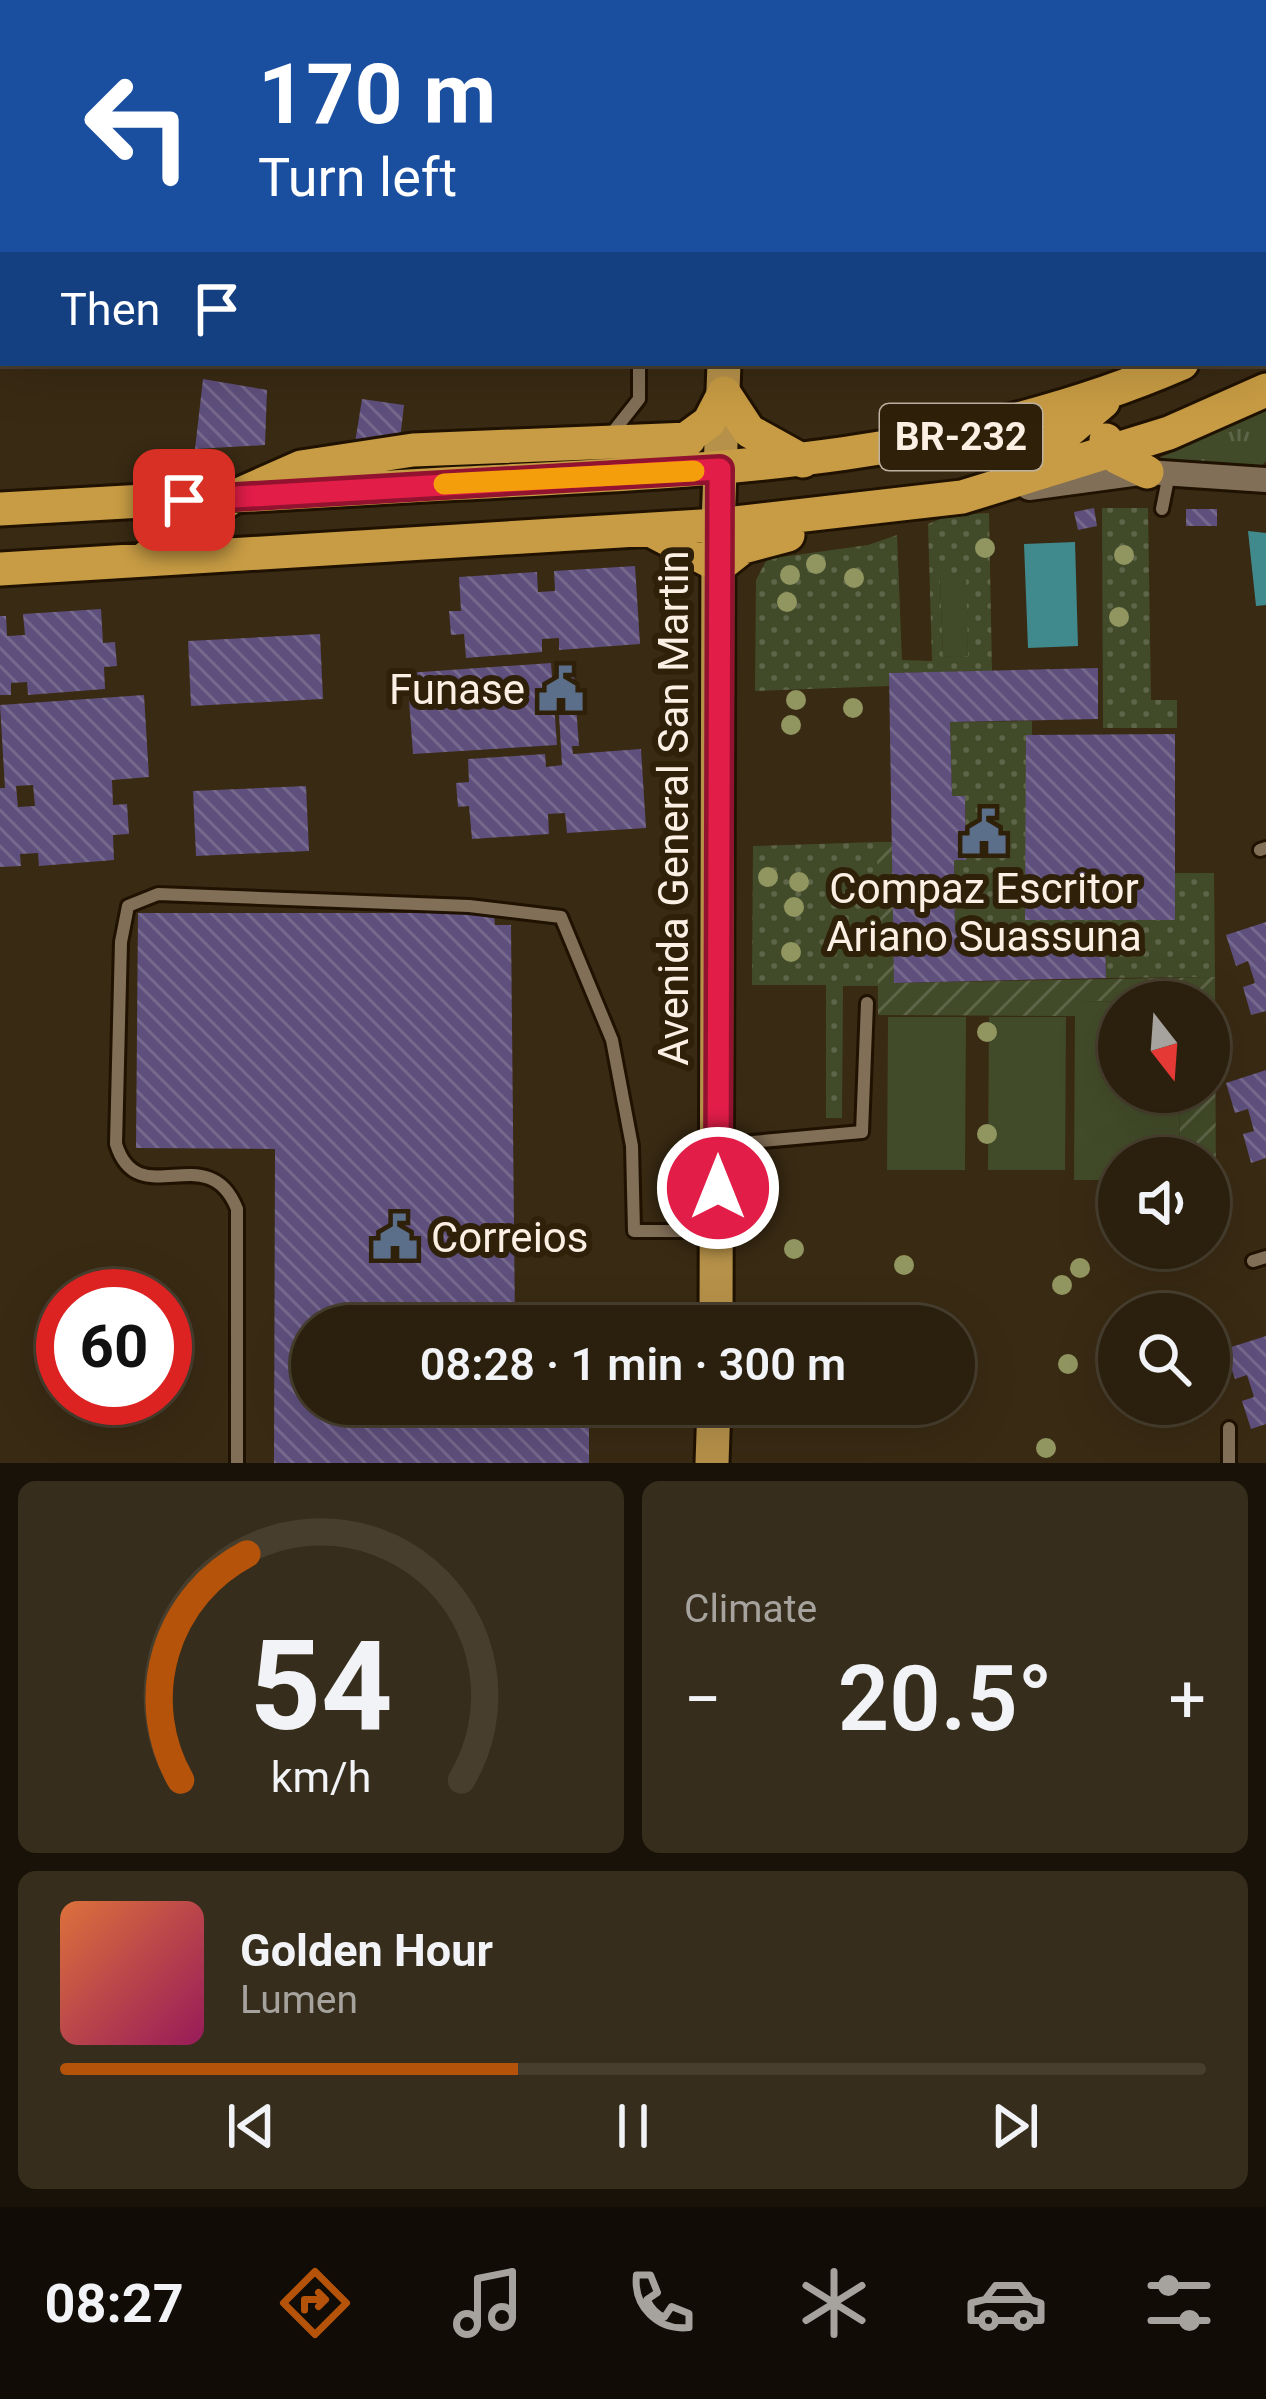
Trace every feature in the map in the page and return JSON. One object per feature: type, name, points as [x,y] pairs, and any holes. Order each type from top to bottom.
[{"type":"highway","name":"BR-232","points":[[0,509],[629,476],[804,461],[958,437],[1114,393],[1175,366]]},
{"type":"highway","points":[[629,476],[709,422],[724,378]]},
{"type":"highway","points":[[724,378],[748,431],[804,461]]},
{"type":"highway","name":"BR-232","points":[[0,569],[718,525],[962,497],[1168,433],[1266,390]]},
{"type":"highway","points":[[1114,393],[1104,413],[1112,451],[1131,468],[1158,472]]},
{"type":"highway","points":[[649,529],[719,566],[743,547],[769,538],[920,502],[1029,460],[1114,393]]},
{"type":"highway","points":[[140,561],[231,498],[301,467],[353,456],[689,439]]},
{"type":"highway","points":[[769,538],[804,516]]},
{"type":"main road","name":"Avenida General San Martin","points":[[716,1305],[718,525],[724,378]]},
{"type":"main road","points":[[712,1463],[713,1425]]},
{"type":"street","points":[[962,497],[1158,472],[1263,477]]},
{"type":"lane","points":[[592,446],[634,412],[639,366]]},
{"type":"lane","points":[[1158,472],[1162,509]]},
{"type":"lane","points":[[237,1463],[237,1209],[228,1186],[218,1178],[143,1177],[124,1164],[116,1144],[121,942],[128,906],[140,898],[158,894],[469,906],[562,917],[612,1040],[632,1146],[634,1231],[718,1231]]},
{"type":"lane","points":[[718,1145],[862,1132],[867,1003]]},
{"type":"lane","points":[[1229,1428],[1229,1463]]},
{"type":"green space","points":[[1266,407],[1266,461],[1258,469],[1151,462]]},
{"type":"green space","points":[[1102,508],[1148,508],[1151,700],[1177,700],[1177,728],[1103,728]]},
{"type":"green space","points":[[989,513],[992,671],[889,673],[889,686],[755,691],[756,580],[767,559],[868,545],[897,535],[902,660],[932,661],[928,524],[950,515]],"holes":[[[965,576],[968,655],[943,657],[940,577]]]},
{"type":"green space","points":[[966,575],[968,656],[943,657],[940,576]]},
{"type":"green space","points":[[1032,721],[1032,735],[1026,736],[1026,919],[1175,873],[1214,873],[1215,977],[1106,978],[1105,929],[955,932],[954,860],[966,859],[965,797],[952,796],[950,722]]},
{"type":"green space","points":[[877,842],[878,986],[843,986],[842,1118],[826,1118],[826,985],[752,985],[753,846]]},
{"type":"green space","points":[[877,842],[892,842],[895,983],[1215,977],[1215,981],[1098,981],[1098,1001],[1076,1001],[1075,1016],[878,1015]]},
{"type":"green space","points":[[1075,1001],[1098,1001],[1098,1113],[1180,1113],[1179,1137],[1098,1137],[1098,1180],[1074,1180]]},
{"type":"green space","points":[[888,1017],[966,1017],[965,1170],[887,1170]]},
{"type":"green space","points":[[989,1017],[1066,1017],[1065,1170],[988,1170]]},
{"type":"green space","points":[[1180,1113],[1216,1113],[1216,1137],[1179,1137]]},
{"type":"water","points":[[1248,531],[1266,533],[1266,605],[1256,606]]},
{"type":"water","points":[[1075,542],[1078,646],[1028,648],[1024,544]]},
{"type":"building","points":[[203,379],[267,390],[265,445],[195,449]]},
{"type":"building","points":[[362,399],[404,405],[399,448],[354,449]]},
{"type":"building","points":[[1094,508],[1097,526],[1078,530],[1074,512]]},
{"type":"building","points":[[1186,509],[1217,509],[1217,526],[1186,526]]},
{"type":"building","points":[[635,566],[640,644],[559,650],[559,638],[542,639],[542,652],[466,658],[464,634],[451,635],[449,611],[461,611],[459,577],[537,572],[538,592],[555,591],[554,571]]},
{"type":"building","points":[[101,609],[103,643],[115,642],[117,666],[104,667],[105,689],[28,695],[27,682],[11,683],[11,695],[0,695],[0,616],[6,616],[7,636],[25,635],[23,614]]},
{"type":"building","points":[[320,634],[323,699],[191,706],[188,641]]},
{"type":"building","points":[[551,663],[557,745],[413,754],[407,673]]},
{"type":"building","points":[[573,664],[579,746],[572,746],[573,754],[641,749],[646,828],[567,833],[565,813],[548,814],[549,834],[472,839],[469,806],[458,807],[456,783],[469,782],[468,759],[545,754],[546,767],[562,765],[556,665]]},
{"type":"building","points":[[1098,668],[1098,719],[950,722],[952,796],[965,796],[966,860],[954,860],[955,932],[1105,929],[1106,978],[894,983],[889,673]]},
{"type":"building","points":[[144,695],[149,777],[112,780],[113,805],[127,804],[129,834],[113,835],[114,860],[39,866],[38,853],[20,854],[21,866],[0,867],[0,788],[5,788],[0,705]],"holes":[[[33,785],[35,806],[18,807],[16,786]]]},
{"type":"building","points":[[1175,734],[1175,920],[1025,920],[1026,735]]},
{"type":"building","points":[[306,786],[309,851],[196,856],[193,791]]},
{"type":"building","name":"Correios","points":[[138,913],[494,913],[495,925],[511,925],[515,1305],[291,1305],[291,1425],[589,1425],[589,1463],[274,1463],[275,1149],[136,1148]]},
{"type":"building","points":[[1266,922],[1266,1011],[1251,1015],[1243,987],[1255,983],[1248,961],[1236,966],[1226,935]]},
{"type":"building","points":[[1266,1070],[1266,1158],[1251,1163],[1243,1134],[1254,1131],[1248,1109],[1235,1113],[1230,1082]]},
{"type":"building","points":[[1266,1336],[1266,1424],[1251,1429],[1242,1401],[1254,1397],[1247,1375],[1235,1379],[1230,1347]]},
{"type":"slow traffic","points":[[444,484],[694,471]]},
{"type":"place","name":"Funase","points":[[561,689]]},
{"type":"place","name":"Compaz Escritor Ariano Suassuna","points":[[984,832]]},
{"type":"place","name":"Correios","points":[[395,1237]]},
{"type":"route","points":[[184,500],[720,469],[718,1188]]}]
